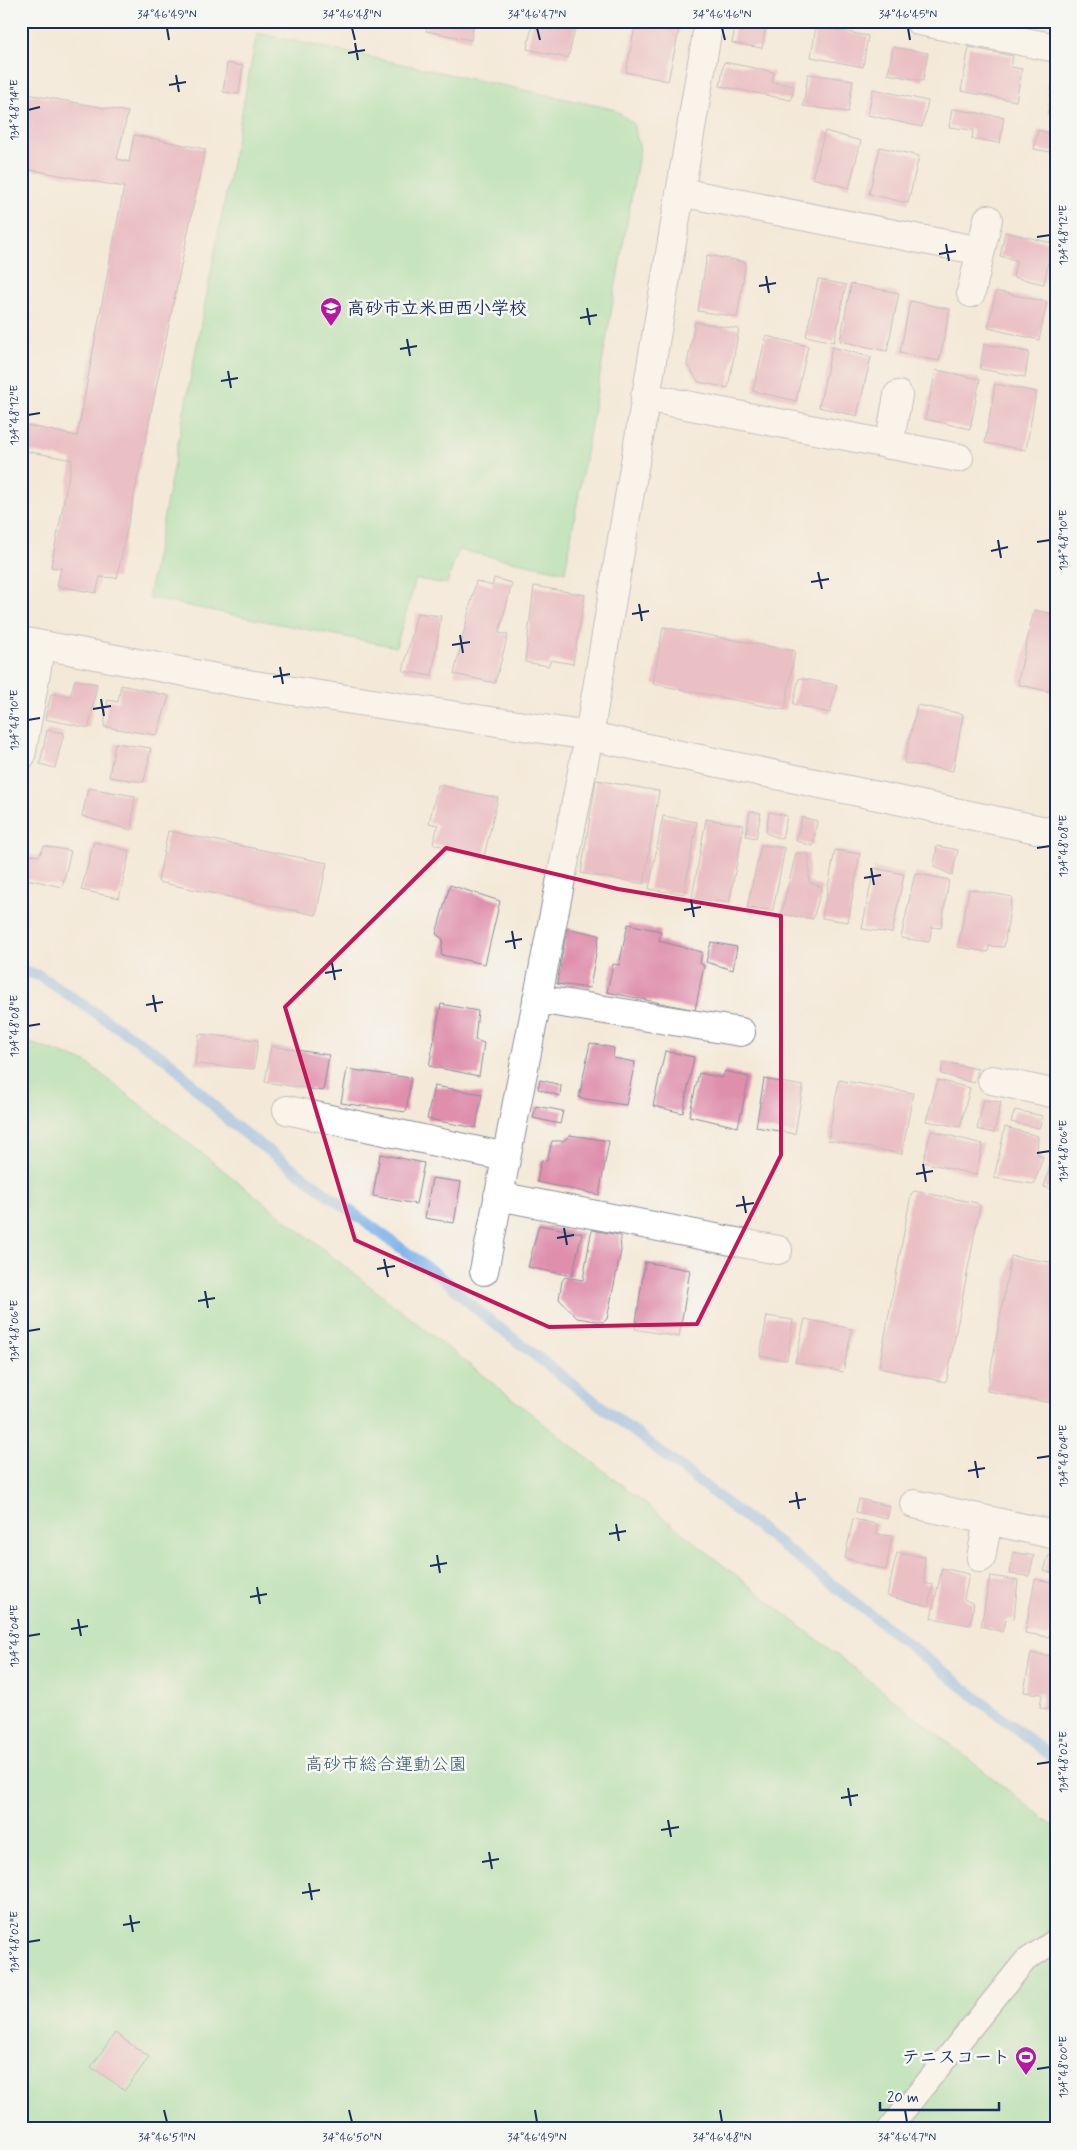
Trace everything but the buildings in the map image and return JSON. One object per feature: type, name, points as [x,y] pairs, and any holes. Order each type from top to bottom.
[{"type":"street","points":[[484,1271],[589,736],[709,21]]},
{"type":"street","points":[[919,21],[1056,48]]},
{"type":"street","points":[[680,192],[981,251]]},
{"type":"street","points":[[971,293],[988,219]]},
{"type":"street","points":[[889,445],[898,395]]},
{"type":"street","points":[[645,398],[959,458]]},
{"type":"street","points":[[21,756],[31,643],[248,684],[589,736],[1056,833]]},
{"type":"street","points":[[537,999],[741,1032]]},
{"type":"street","points":[[992,1080],[1056,1094]]},
{"type":"street","points":[[287,1110],[506,1158]]},
{"type":"street","points":[[498,1196],[778,1250]]},
{"type":"street","points":[[914,1504],[1056,1535]]},
{"type":"street","points":[[981,1558],[988,1520]]},
{"type":"lane","points":[[889,2129],[1025,1961],[1056,1940]]},
{"type":"highlighted area","points":[[446,848],[618,889],[781,916],[781,1155],[697,1324],[549,1327],[355,1240],[285,1007]]},
{"type":"green space","points":[[257,33],[613,109],[633,123],[640,149],[565,572],[458,550],[447,584],[416,579],[396,647],[148,598]]},
{"type":"green space","name":"高砂市総合運動公園","points":[[21,1040],[86,1062],[1056,1828],[1056,2129],[21,2129]]},
{"type":"waterway","points":[[21,970],[40,976],[170,1062],[231,1123],[447,1282],[483,1315],[1056,1760]]},
{"type":"place","name":"高砂市立米田西小学校","points":[[331,327]]},
{"type":"place","name":"テニスコート","points":[[1026,2076]]}]
